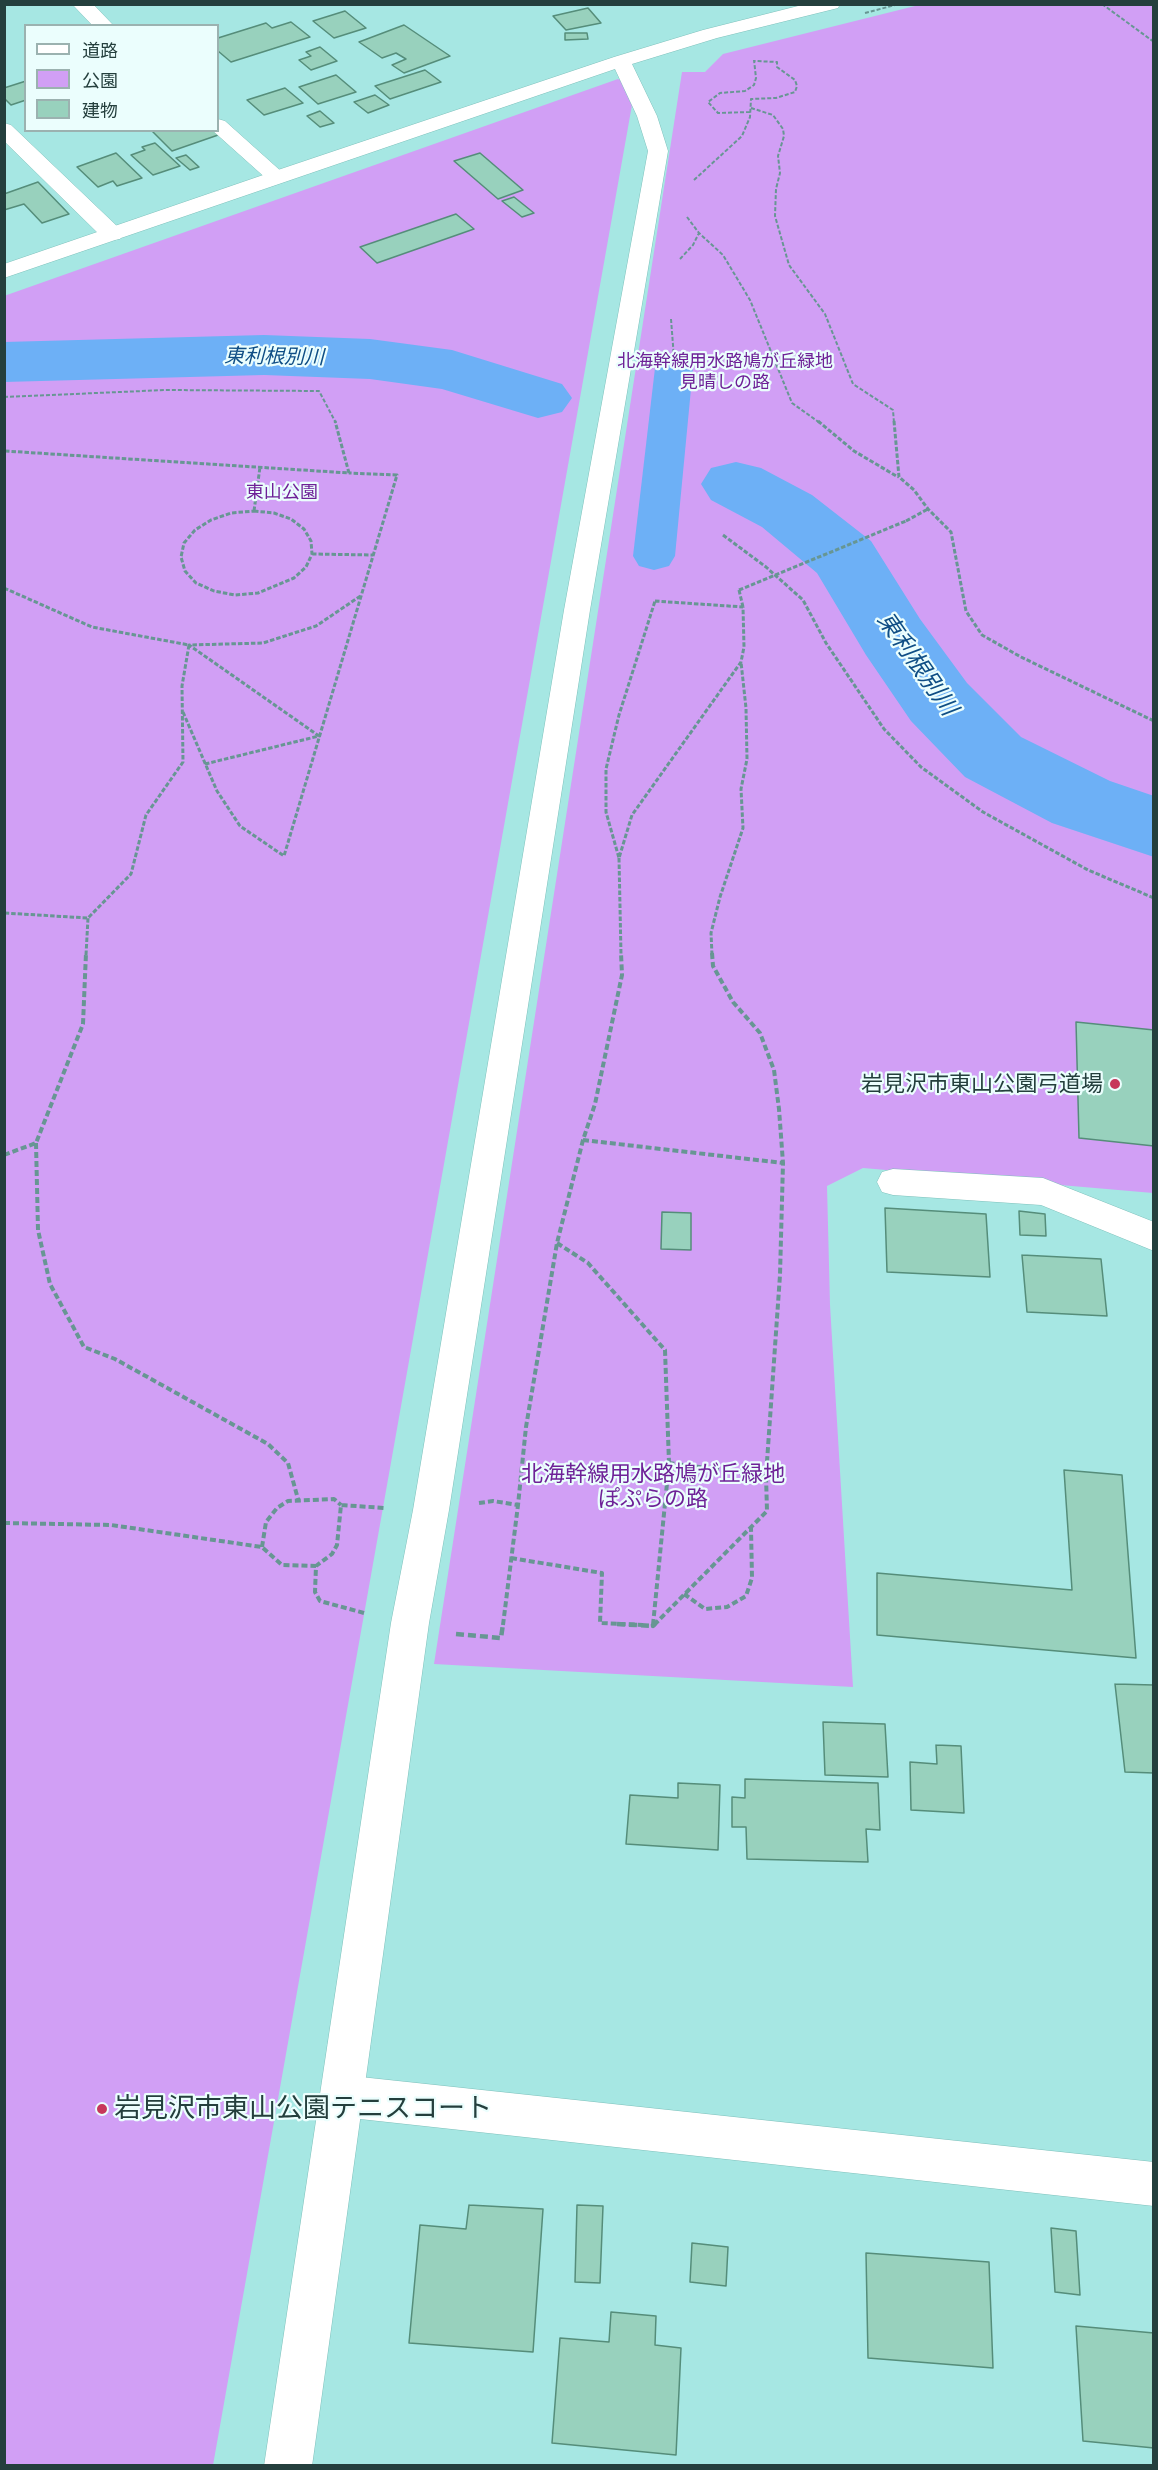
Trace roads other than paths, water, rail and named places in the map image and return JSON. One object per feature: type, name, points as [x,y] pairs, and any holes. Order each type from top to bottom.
[{"type":"street","points":[[81,4],[103,24]]},
{"type":"street","points":[[4,272],[276,177],[621,61],[710,34],[831,4]]},
{"type":"street","points":[[288,2466],[410,1623],[431,1510],[577,610],[658,151],[647,116],[621,61]]},
{"type":"street","points":[[219,126],[276,177]]},
{"type":"street","points":[[4,129],[111,234]]},
{"type":"street","points":[[893,1182],[1043,1192],[1154,1237]]},
{"type":"street","points":[[342,2096],[1154,2184]]},
{"type":"waterway","name":"東利根別川","points":[[4,362],[264,355],[370,359],[452,370],[538,398]]},
{"type":"waterway","points":[[654,556],[674,368]]},
{"type":"waterway","name":"東利根別川","points":[[736,484],[787,511],[845,558],[893,637],[939,702],[993,757],[1081,802],[1154,827]]},
{"type":"place","name":"岩見沢市東山公園弓道場","points":[[1115,1084]]},
{"type":"place","name":"岩見沢市東山公園テニスコート","points":[[102,2109]]},
{"type":"park label","name":"北海幹線用水路鳩が丘緑地 見晴しの路","points":[[725,372]]},
{"type":"park label","name":"東山公園","points":[[282,493]]},
{"type":"park label","name":"北海幹線用水路鳩が丘緑地 ぽぷらの路","points":[[653,1486]]}]
